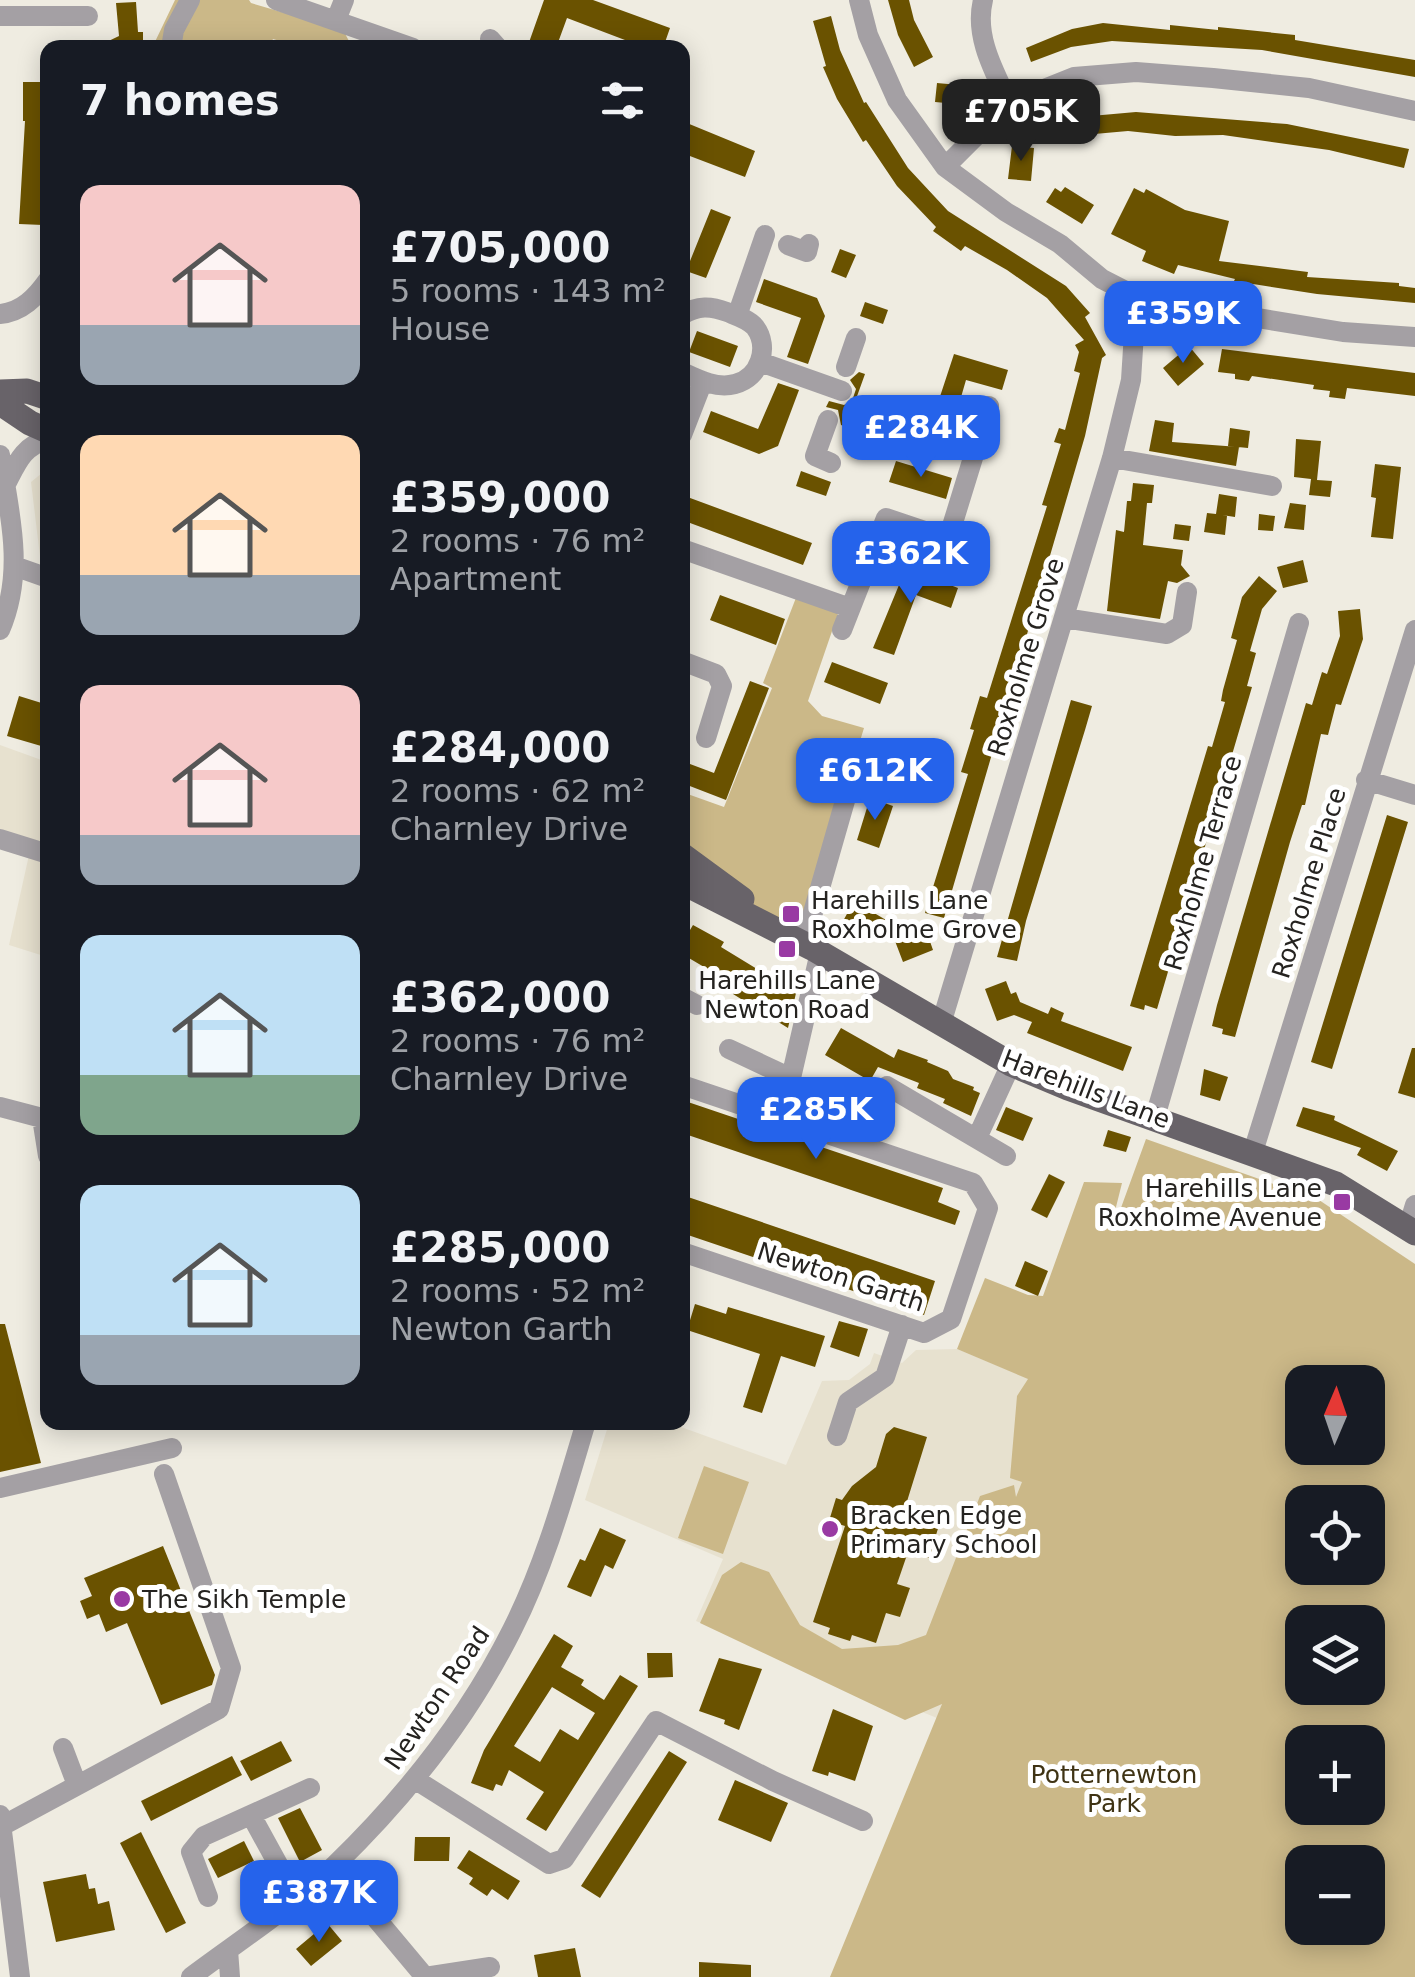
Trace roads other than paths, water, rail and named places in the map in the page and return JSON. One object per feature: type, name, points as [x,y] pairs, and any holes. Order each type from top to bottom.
[{"type":"main road","points":[[0,392],[27,391],[40,395]]},
{"type":"main road","points":[[0,402],[40,427]]},
{"type":"main road","name":"Harehills Lane","points":[[690,862],[735,893],[767,924]]},
{"type":"main road","name":"Harehills Lane","points":[[690,886],[810,947],[1010,1064],[1336,1184],[1413,1222]]},
{"type":"street","points":[[172,40],[190,0]]},
{"type":"street","points":[[276,0],[388,40]]},
{"type":"street","points":[[336,20],[344,0]]},
{"type":"street","points":[[859,0],[868,35],[897,100],[946,167],[1006,212],[1060,244],[1102,279],[1142,300],[1342,332],[1415,338]]},
{"type":"street","points":[[983,0],[980,12],[986,52],[1009,103]]},
{"type":"street","points":[[0,16],[88,16]]},
{"type":"street","points":[[946,167],[1009,103],[1074,78],[1136,72],[1309,88],[1415,111]]},
{"type":"street","points":[[736,316],[779,239]]},
{"type":"street","points":[[0,314],[12,313],[40,289]]},
{"type":"street","name":"Roxholme Grove","points":[[941,1024],[1112,458],[1131,380],[1134,333],[1142,300]]},
{"type":"street","points":[[690,312],[702,307],[736,316],[747,320],[761,338],[760,362],[746,380],[734,384],[690,375]]},
{"type":"street","points":[[817,457],[856,338]]},
{"type":"street","points":[[760,362],[838,393]]},
{"type":"street","points":[[690,414],[703,381]]},
{"type":"street","points":[[842,630],[886,518],[957,542],[989,406]]},
{"type":"street","points":[[6,484],[21,454],[40,441]]},
{"type":"street","points":[[0,455],[6,484],[13,583],[0,630]]},
{"type":"street","points":[[1112,458],[1272,486]]},
{"type":"street","points":[[690,552],[850,608]]},
{"type":"street","points":[[10,553],[40,573]]},
{"type":"street","points":[[1064,618],[1167,634],[1182,625],[1186,592]]},
{"type":"street","name":"Roxholme Terrace","points":[[1155,1117],[1299,624]]},
{"type":"street","name":"Roxholme Place","points":[[1253,1152],[1415,630]]},
{"type":"street","points":[[690,664],[716,674],[722,686],[706,738]]},
{"type":"street","points":[[728,1048],[791,1078],[810,947],[810,922],[859,752]]},
{"type":"street","points":[[1366,780],[1415,795]]},
{"type":"street","points":[[0,838],[40,851]]},
{"type":"street","points":[[976,1138],[1010,1064]]},
{"type":"street","points":[[887,1086],[1006,1156]]},
{"type":"street","name":"Newton Garth","points":[[690,1088],[972,1182],[988,1208],[951,1319],[924,1332],[690,1255]]},
{"type":"street","points":[[0,1107],[40,1117]]},
{"type":"street","points":[[836,1436],[848,1402],[886,1377],[902,1325]]},
{"type":"street","name":"Newton Road","points":[[191,1977],[333,1867],[416,1780],[512,1630],[558,1518],[584,1430]]},
{"type":"street","points":[[0,1488],[172,1448]]},
{"type":"street","points":[[20,1977],[1,1820],[77,1786],[219,1709],[232,1668],[164,1474]]},
{"type":"street","points":[[416,1780],[549,1864],[564,1859],[656,1721],[773,1781],[863,1821]]},
{"type":"street","points":[[63,1748],[77,1786]]},
{"type":"street","points":[[208,1897],[191,1852],[204,1836],[310,1788]]},
{"type":"street","points":[[250,1815],[296,1897]]},
{"type":"street","points":[[333,1867],[425,1977],[490,1967]]},
{"type":"street","points":[[228,1950],[230,1977]]},
{"type":"place","name":"Harehills Lane Roxholme Grove","points":[[791,914]]},
{"type":"place","name":"Harehills Lane Newton Road","points":[[787,949]]},
{"type":"place","name":"Harehills Lane Roxholme Avenue","points":[[1342,1202]]},
{"type":"place","name":"Bracken Edge Primary School","points":[[830,1529]]},
{"type":"place","name":"The Sikh Temple","points":[[122,1599]]},
{"type":"park label","name":"Potternewton Park","points":[[1114,1788]]}]
